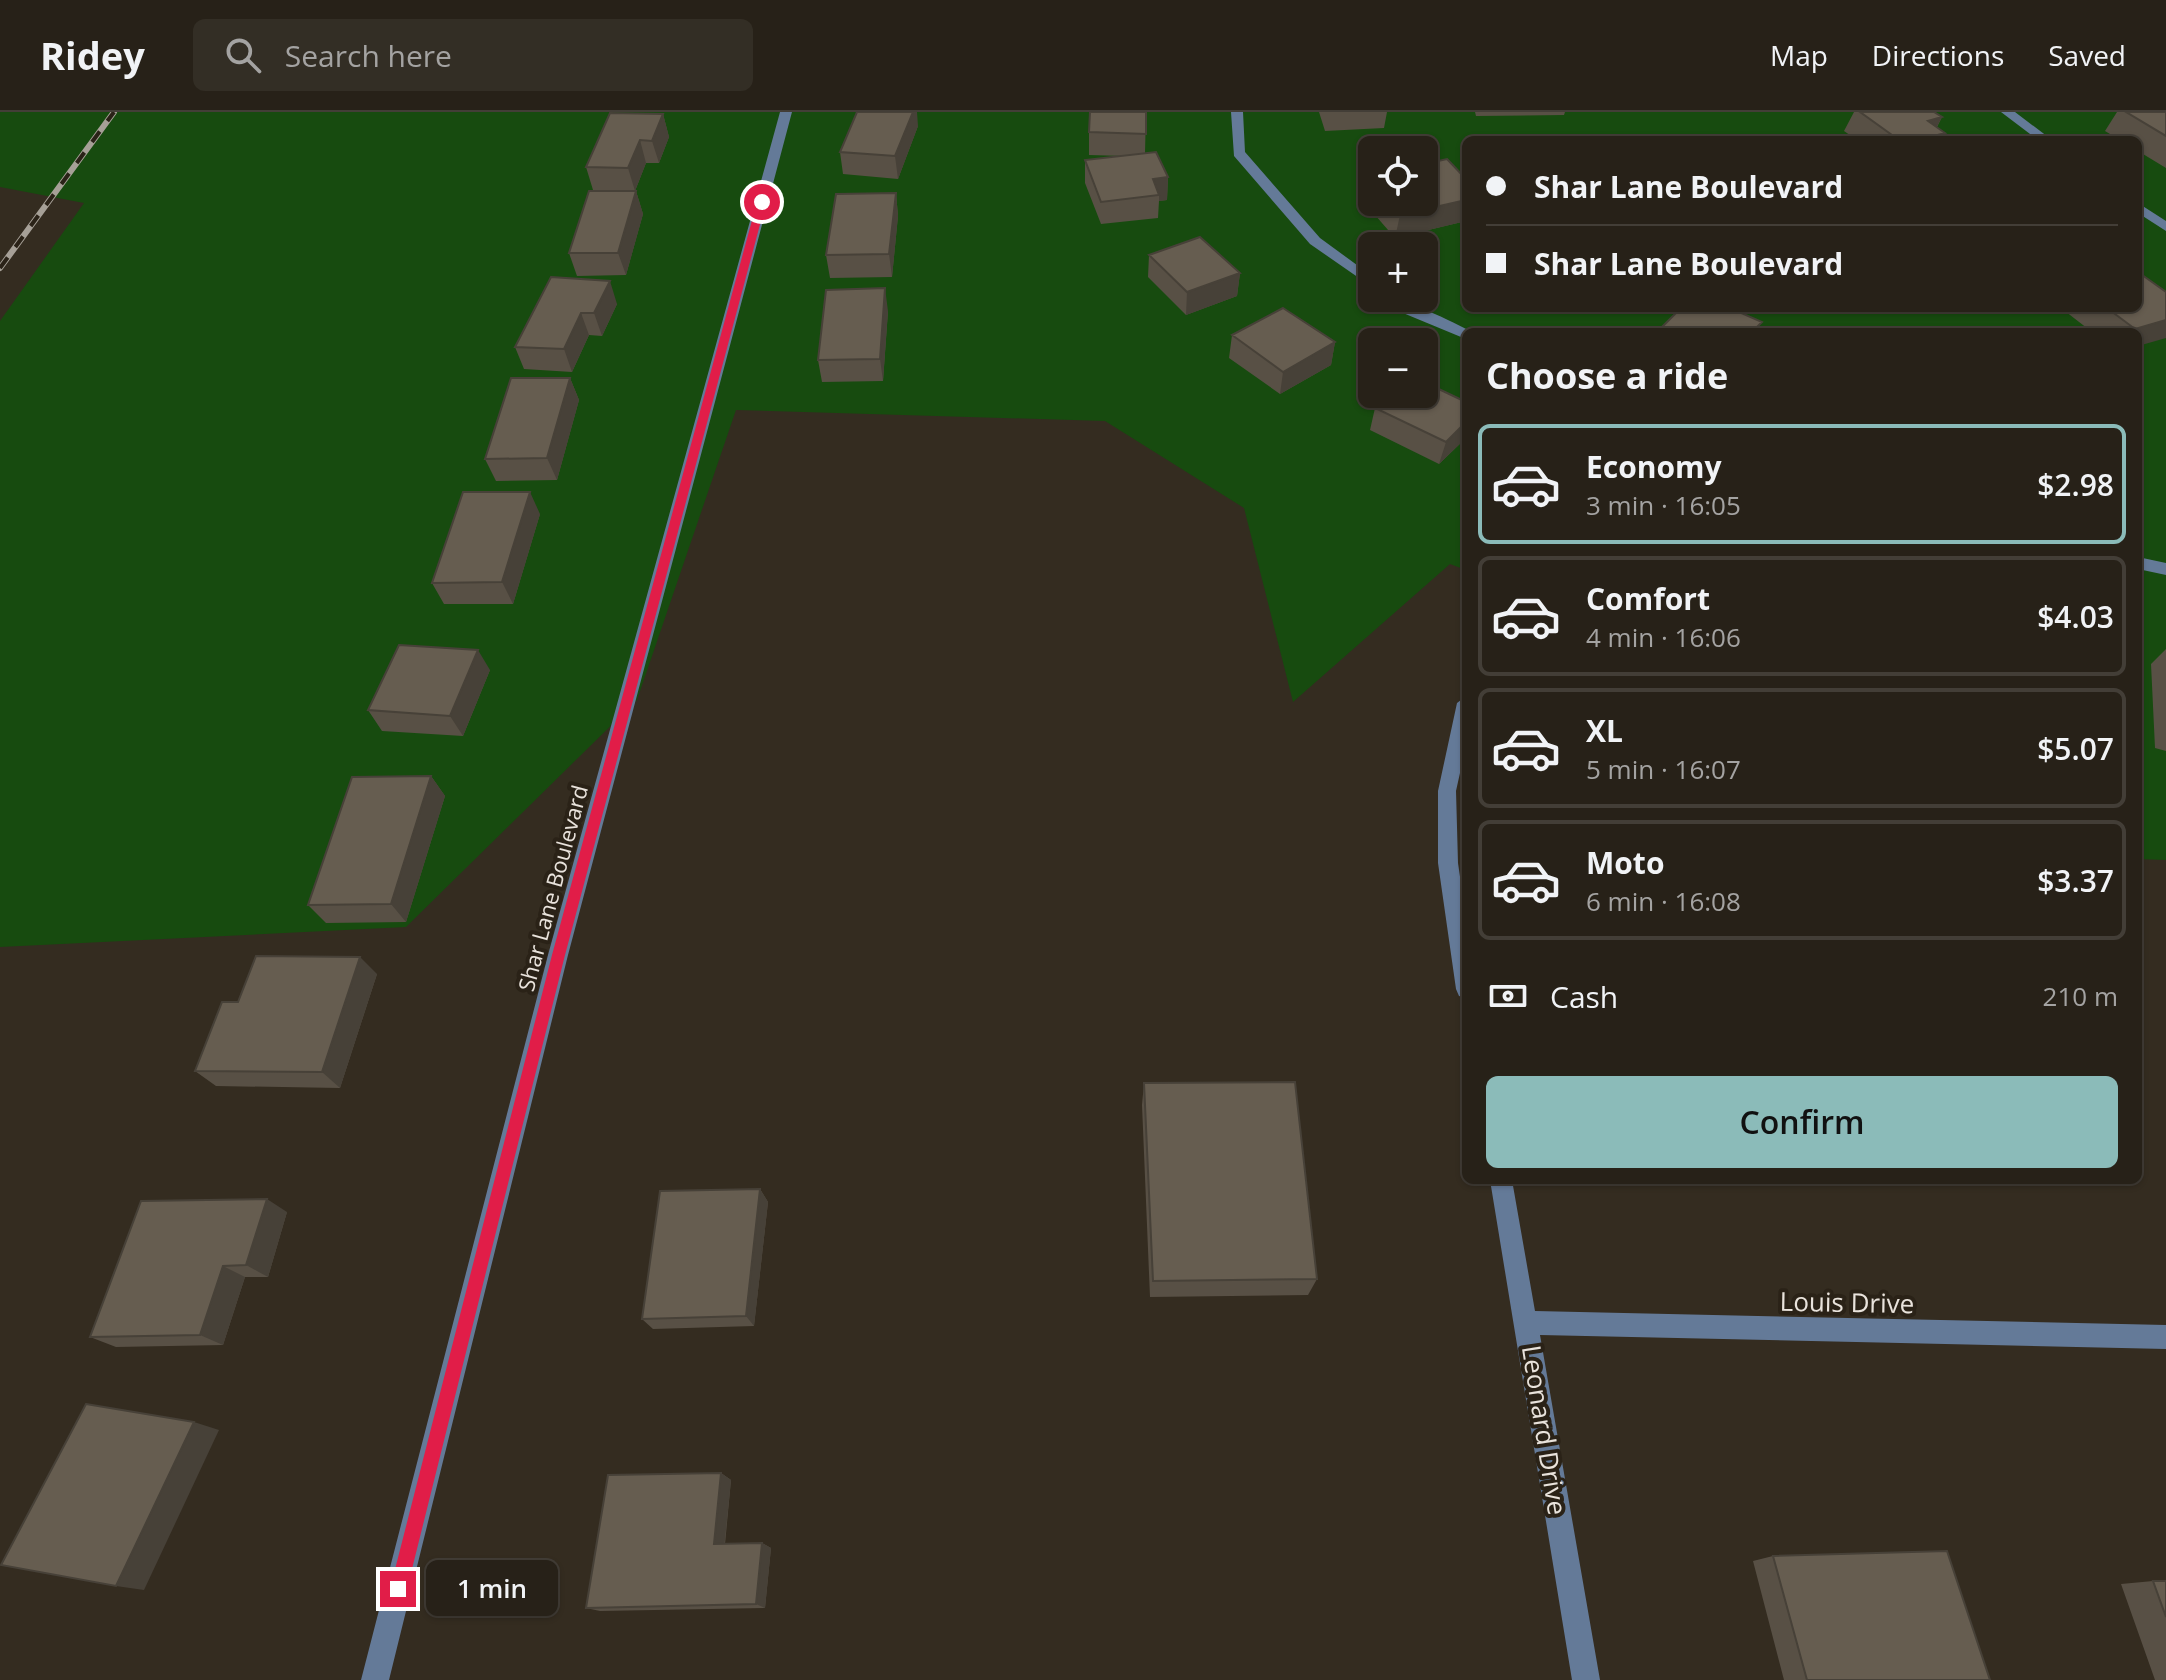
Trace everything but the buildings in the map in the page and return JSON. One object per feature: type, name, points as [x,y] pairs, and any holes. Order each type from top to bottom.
[{"type":"street","name":"Shar Lane Boulevard","points":[[375,1680],[558,955],[786,112]]},
{"type":"street","points":[[1237,112],[1239,153],[1315,241],[1358,273]]},
{"type":"street","points":[[2007,112],[2040,136]]},
{"type":"street","points":[[2142,210],[2166,227]]},
{"type":"street","points":[[1413,312],[1462,332]]},
{"type":"street","points":[[2142,564],[2166,569]]},
{"type":"street","points":[[1462,722],[1447,791],[1448,863],[1462,961]]},
{"type":"street","name":"Leonard Drive","points":[[1502,1184],[1586,1680]]},
{"type":"street","name":"Louis Drive","points":[[1527,1323],[2166,1337]]},
{"type":"green space","points":[[0,112],[2166,112],[2166,860],[2142,859],[2142,328],[1462,328],[1462,568],[1450,564],[1293,702],[1244,508],[1105,421],[736,410],[637,700],[406,927],[0,947],[0,321],[84,203],[0,187]]},
{"type":"railway","points":[[0,268],[114,112]]},
{"type":"route","points":[[398,1589],[558,955],[762,202]]}]
